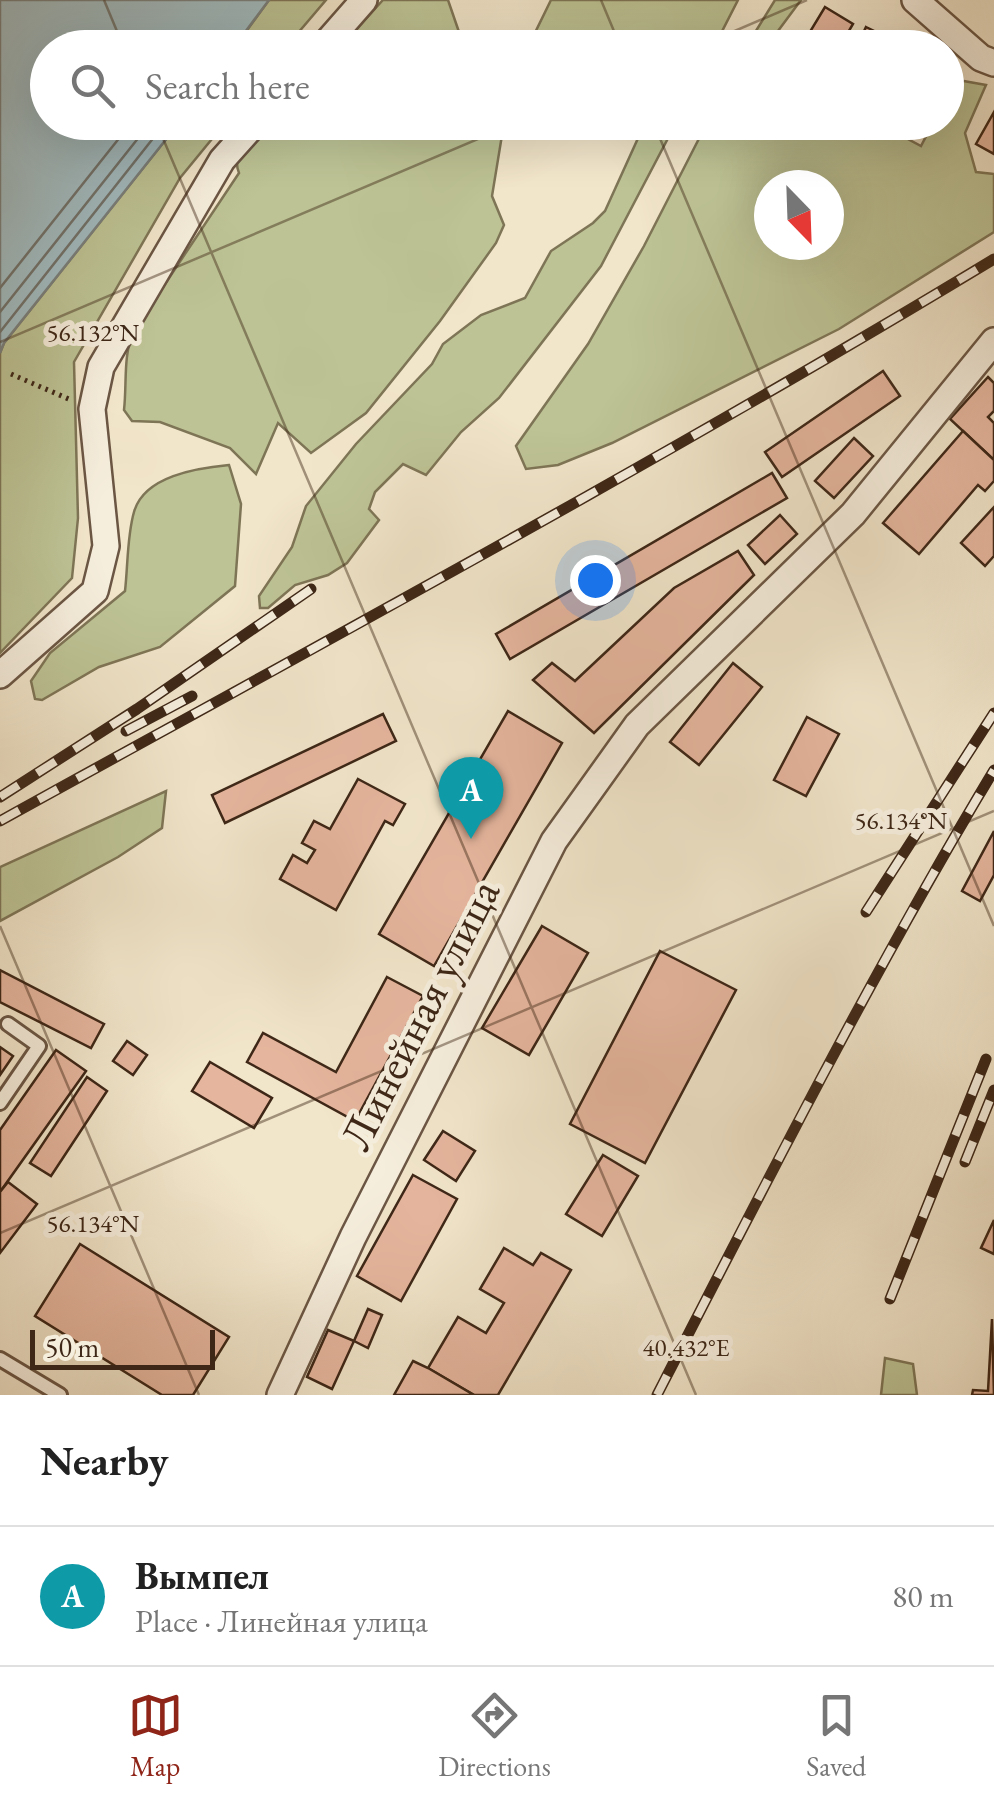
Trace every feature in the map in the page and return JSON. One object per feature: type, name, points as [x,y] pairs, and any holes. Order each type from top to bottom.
[{"type":"street","points":[[338,30],[364,0]]},
{"type":"street","points":[[915,0],[949,30]]},
{"type":"street","points":[[964,43],[981,58],[994,63]]},
{"type":"street","points":[[0,675],[96,591],[106,546],[92,408],[100,367],[222,160],[240,140]]},
{"type":"street","name":"Линейная улица","points":[[280,1395],[352,1237],[554,841],[637,725],[853,514],[994,342]]},
{"type":"lane","points":[[0,1103],[39,1046],[8,1024]]},
{"type":"lane","points":[[0,1358],[60,1395]]},
{"type":"path","points":[[11,374],[92,408]]},
{"type":"green space","points":[[269,0],[326,0],[300,30],[247,30]]},
{"type":"green space","points":[[383,0],[448,0],[458,30],[356,30]]},
{"type":"green space","points":[[551,0],[738,0],[723,30],[536,30]]},
{"type":"green space","points":[[775,0],[801,0],[779,30],[756,30]]},
{"type":"green space","points":[[964,81],[986,85],[965,133],[976,172],[994,174],[994,232],[839,329],[612,443],[558,465],[526,469],[516,446],[588,344],[698,140],[910,140],[921,146],[924,140],[964,140]]},
{"type":"green space","points":[[165,140],[211,140],[180,178],[74,362],[78,518],[72,578],[0,653],[0,353]]},
{"type":"green space","points":[[251,140],[501,140],[492,196],[504,225],[496,243],[440,321],[366,413],[311,453],[278,423],[256,474],[230,448],[160,422],[132,421],[124,410],[133,332],[239,173],[241,149]]},
{"type":"green space","points":[[637,140],[667,140],[601,266],[499,398],[461,432],[426,475],[403,464],[375,492],[369,509],[379,520],[347,563],[328,575],[295,585],[268,608],[260,608],[259,596],[292,547],[306,506],[356,444],[432,364],[443,344],[481,315],[525,298],[551,251],[605,211]]},
{"type":"green space","points":[[229,465],[241,504],[235,586],[160,647],[99,667],[42,700],[35,699],[31,681],[50,653],[125,591],[130,531],[140,500],[173,476]]},
{"type":"green space","points":[[166,791],[162,828],[118,857],[0,921],[0,867]]},
{"type":"green space","points":[[885,1358],[913,1364],[917,1395],[881,1395]]},
{"type":"water","points":[[0,0],[269,0],[247,30],[30,30],[30,140],[165,140],[0,353]]},
{"type":"building","points":[[825,7],[853,24],[850,30],[811,30]]},
{"type":"building","points":[[994,112],[994,154],[976,144]]},
{"type":"building","points":[[883,371],[900,396],[782,477],[765,452]]},
{"type":"building","points":[[988,377],[994,383],[994,411],[988,417],[994,423],[994,460],[950,419]]},
{"type":"building","points":[[963,431],[994,460],[994,481],[985,491],[978,485],[919,554],[883,523]]},
{"type":"building","points":[[854,438],[873,456],[834,498],[815,481]]},
{"type":"building","points":[[772,473],[787,498],[510,659],[496,634]]},
{"type":"building","points":[[994,507],[994,556],[985,566],[961,543]]},
{"type":"building","points":[[780,515],[797,534],[765,564],[748,545]]},
{"type":"building","points":[[738,551],[754,575],[594,733],[533,680],[552,663],[575,681],[674,588]]},
{"type":"building","points":[[733,663],[762,687],[699,765],[670,742]]},
{"type":"building","points":[[508,711],[562,743],[434,966],[379,934]]},
{"type":"building","points":[[383,714],[396,741],[225,823],[212,795]]},
{"type":"building","points":[[807,717],[839,734],[806,796],[774,780]]},
{"type":"building","points":[[358,779],[405,804],[393,825],[385,821],[336,910],[280,879],[293,855],[307,863],[315,850],[302,843],[314,821],[330,829]]},
{"type":"building","points":[[994,831],[994,875],[980,901],[962,891]]},
{"type":"building","points":[[542,926],[588,953],[529,1055],[482,1028]]},
{"type":"building","points":[[660,951],[736,990],[645,1163],[570,1124]]},
{"type":"building","points":[[0,970],[104,1024],[91,1048],[0,1002]]},
{"type":"building","points":[[387,977],[423,996],[355,1121],[247,1062],[263,1033],[336,1072]]},
{"type":"building","points":[[127,1041],[147,1055],[133,1075],[113,1061]]},
{"type":"building","points":[[0,1047],[13,1056],[0,1075]]},
{"type":"building","points":[[56,1050],[86,1071],[0,1192],[0,1130]]},
{"type":"building","points":[[210,1062],[272,1098],[254,1128],[192,1091]]},
{"type":"building","points":[[87,1077],[107,1091],[51,1176],[30,1163]]},
{"type":"building","points":[[443,1131],[475,1151],[456,1181],[424,1160]]},
{"type":"building","points":[[603,1155],[638,1176],[602,1236],[566,1214]]},
{"type":"building","points":[[413,1175],[457,1199],[401,1301],[357,1276]]},
{"type":"building","points":[[8,1182],[37,1204],[0,1253],[0,1192]]},
{"type":"building","points":[[994,1220],[994,1254],[981,1248]]},
{"type":"building","points":[[80,1244],[229,1337],[193,1395],[162,1395],[35,1316]]},
{"type":"building","points":[[504,1248],[533,1265],[541,1253],[571,1270],[498,1395],[474,1395],[428,1368],[458,1317],[486,1333],[504,1303],[480,1289]]},
{"type":"building","points":[[368,1309],[382,1315],[368,1348],[354,1341]]},
{"type":"building","points":[[992,1319],[994,1395],[972,1395],[973,1390],[988,1391]]},
{"type":"building","points":[[328,1330],[354,1341],[332,1389],[307,1377]]},
{"type":"building","points":[[413,1361],[428,1368],[474,1395],[394,1395]]},
{"type":"railway","points":[[0,821],[624,475],[994,259]]},
{"type":"railway","points":[[0,797],[137,709],[311,589]]},
{"type":"railway","points":[[126,731],[192,696]]},
{"type":"railway","points":[[866,912],[994,713]]},
{"type":"railway","points":[[657,1395],[862,1002],[994,770]]},
{"type":"railway","points":[[890,1299],[986,1059]]},
{"type":"railway","points":[[965,1162],[994,1090]]},
{"type":"place","name":"Вымпел","points":[[471,839]]}]
